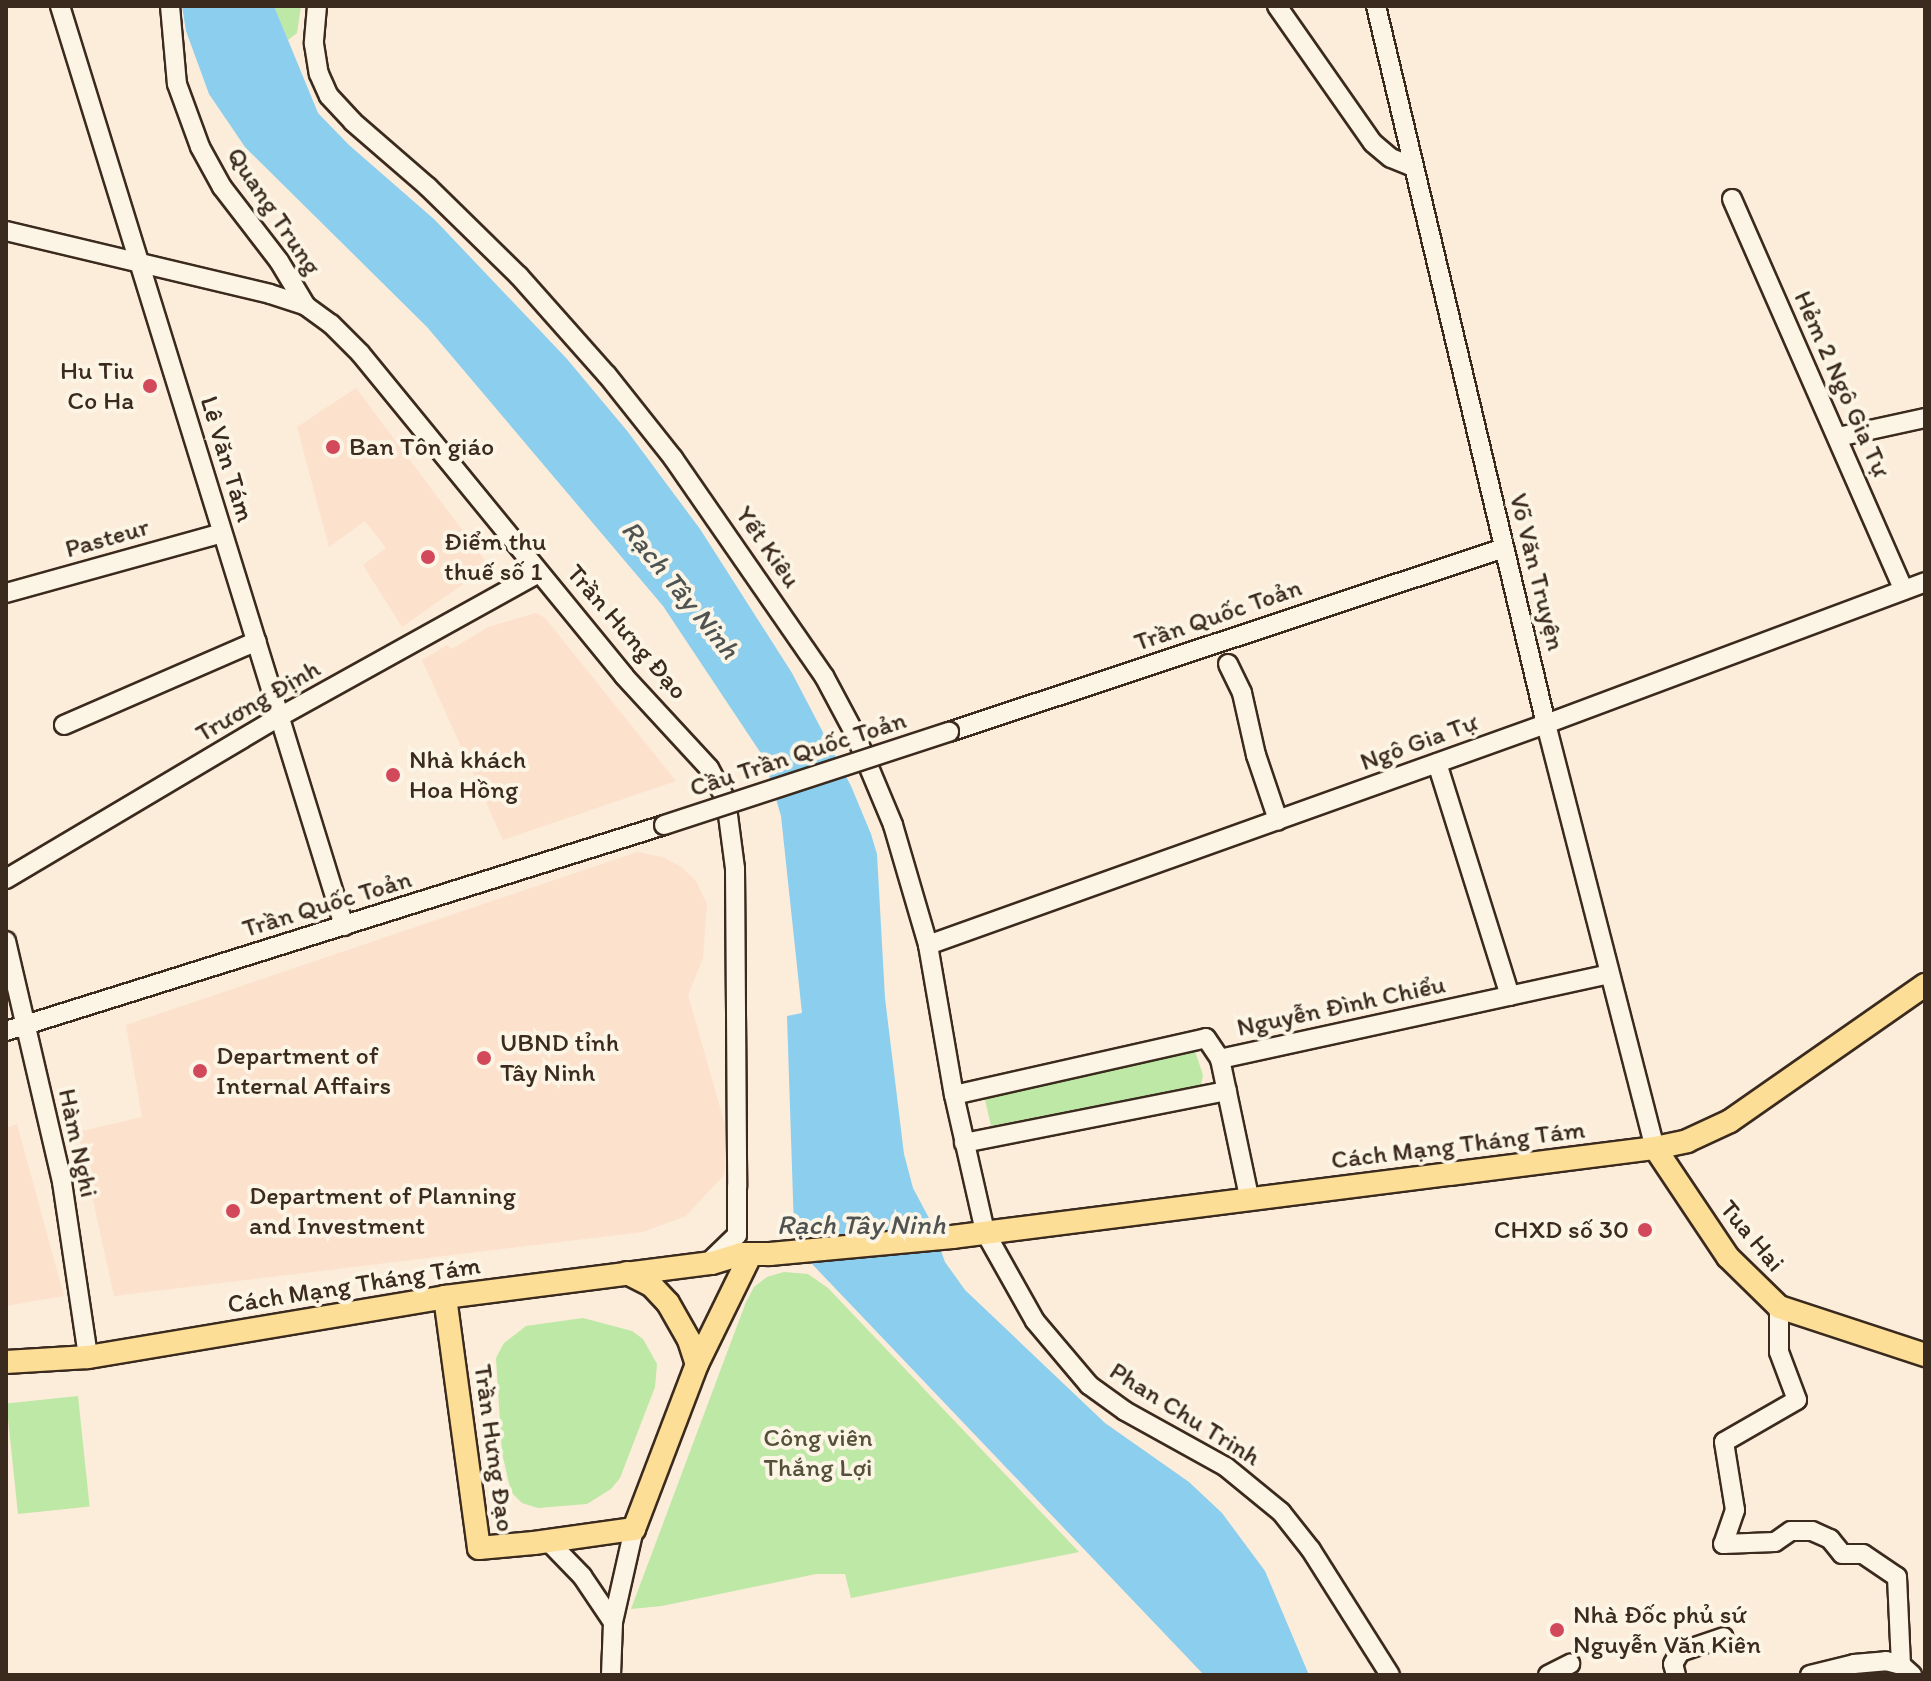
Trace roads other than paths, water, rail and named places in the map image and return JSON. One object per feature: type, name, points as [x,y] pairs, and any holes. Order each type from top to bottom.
[{"type":"main road","name":"Cách Mạng Tháng Tám","points":[[6,1362],[88,1357],[445,1297],[709,1263],[722,1266],[742,1263],[758,1255],[952,1237],[1655,1148],[1687,1141],[1730,1121],[1925,985]]},
{"type":"main road","name":"Tua Hai","points":[[1655,1148],[1728,1257],[1779,1307],[1925,1355]]},
{"type":"main road","points":[[634,1529],[697,1364],[758,1255]]},
{"type":"main road","points":[[627,1273],[652,1286],[668,1303],[689,1340],[697,1364]]},
{"type":"main road","name":"Trần Hưng Đạo","points":[[445,1297],[479,1548],[634,1529]]},
{"type":"street","name":"Lê Văn Tám","points":[[60,6],[344,926]]},
{"type":"street","name":"Quang Trung","points":[[170,6],[177,84],[200,147],[222,187],[279,261],[306,306]]},
{"type":"street","name":"Yết Kiêu","points":[[317,6],[314,44],[319,74],[329,96],[519,276],[607,375],[682,470],[824,676],[855,734],[893,825],[928,945],[954,1095],[985,1232]]},
{"type":"street","points":[[1277,6],[1373,143],[1391,158],[1413,167]]},
{"type":"street","name":"Võ Văn Truyện","points":[[1376,6],[1546,724],[1655,1148]]},
{"type":"street","name":"Hẻm 2 Ngô Gia Tự","points":[[1732,199],[1904,590]]},
{"type":"street","name":"Trần Hưng Đạo","points":[[6,231],[138,260],[306,306],[360,353],[624,676],[709,768],[726,800],[735,868],[737,1235]]},
{"type":"street","points":[[1838,437],[1925,418]]},
{"type":"street","name":"Pasteur","points":[[6,593],[222,533]]},
{"type":"street","name":"Trần Quốc Toản","points":[[949,732],[1504,548]]},
{"type":"street","name":"Trương Định","points":[[6,879],[281,716],[539,573]]},
{"type":"street","name":"Ngô Gia Tự","points":[[928,945],[1546,724],[1925,582]]},
{"type":"street","points":[[64,725],[257,641]]},
{"type":"street","points":[[1228,664],[1242,693],[1256,755],[1278,820]]},
{"type":"street","name":"Cầu Trần Quốc Toản","points":[[664,825],[949,732]]},
{"type":"street","points":[[1437,763],[1510,996]]},
{"type":"street","name":"Trần Quốc Toản","points":[[6,1031],[664,825]]},
{"type":"street","name":"Hàm Nghi","points":[[6,941],[62,1182],[88,1357]]},
{"type":"street","name":"Nguyễn Đình Chiểu","points":[[954,1095],[1202,1038],[1211,1042],[1220,1059],[1609,974]]},
{"type":"street","points":[[1220,1059],[1249,1197]]},
{"type":"street","points":[[964,1143],[1227,1091]]},
{"type":"street","name":"Phan Chu Trinh","points":[[985,1232],[1035,1321],[1089,1385],[1125,1411],[1226,1467],[1281,1512],[1311,1550],[1390,1675]]},
{"type":"street","points":[[709,1263],[737,1235],[758,1255]]},
{"type":"street","points":[[1779,1307],[1779,1352],[1797,1400],[1724,1442],[1735,1510],[1723,1544],[1775,1542],[1791,1531],[1812,1531],[1830,1539],[1842,1554],[1863,1554],[1897,1577],[1907,1670],[1871,1661],[1810,1675]]},
{"type":"street","points":[[611,1675],[613,1622],[634,1529]]},
{"type":"street","points":[[548,1541],[582,1576],[613,1622]]},
{"type":"street","points":[[1676,1675],[1673,1664],[1680,1652],[1724,1637]]},
{"type":"street","points":[[1548,1675],[1570,1664]]},
{"type":"water","name":"Rạch Tây Ninh","points":[[182,6],[274,6],[318,113],[349,145],[435,220],[567,359],[628,432],[700,529],[792,673],[851,786],[871,834],[877,854],[885,998],[904,1154],[913,1188],[930,1220],[945,1262],[965,1290],[1105,1423],[1189,1482],[1222,1513],[1265,1571],[1309,1675],[1204,1675],[813,1265],[794,1229],[787,1016],[802,1013],[781,816],[764,758],[663,606],[427,327],[245,147],[209,94],[186,31]]},
{"type":"place","name":"Hu Tiu Co Ha","points":[[150,386]]},
{"type":"place","name":"Ban Tôn giáo","points":[[333,447]]},
{"type":"place","name":"Điểm thu thuế số 1","points":[[428,557]]},
{"type":"place","name":"Nhà khách Hoa Hồng","points":[[393,775]]},
{"type":"place","name":"UBND tỉnh Tây Ninh","points":[[484,1058]]},
{"type":"place","name":"Department of Internal Affairs","points":[[200,1071]]},
{"type":"place","name":"Department of Planning and Investment","points":[[233,1211]]},
{"type":"place","name":"CHXD số 30","points":[[1645,1230]]},
{"type":"place","name":"Nhà Đốc phủ sứ Nguyễn Văn Kiên","points":[[1557,1630]]},
{"type":"park label","name":"Công viên Thắng Lợi","points":[[818,1453]]}]
